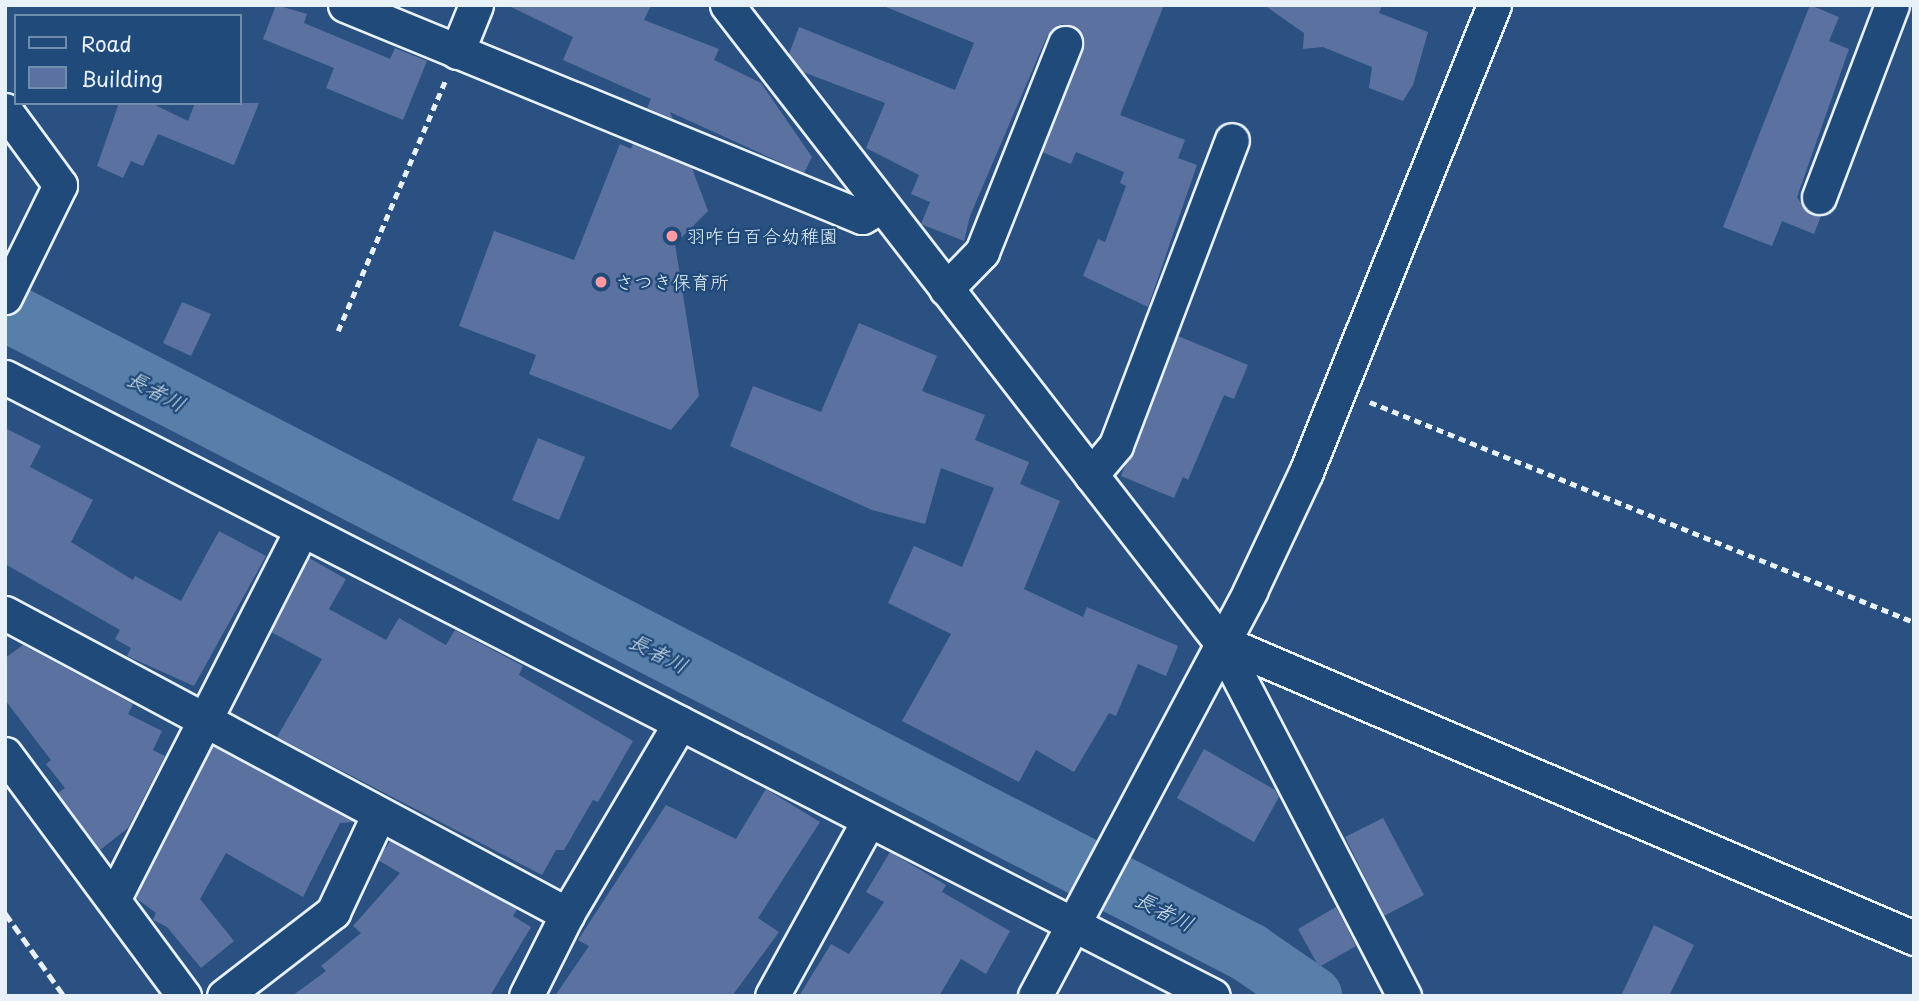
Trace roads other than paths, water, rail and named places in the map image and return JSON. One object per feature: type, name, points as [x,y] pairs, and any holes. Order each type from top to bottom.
[{"type":"street","points":[[345,5],[862,217],[882,206]]},
{"type":"street","points":[[457,51],[476,5]]},
{"type":"street","points":[[727,5],[1220,641],[1404,996]]},
{"type":"street","points":[[1035,996],[1072,920],[1143,792],[1220,641],[1250,591],[1340,390],[1494,5]]},
{"type":"street","points":[[1819,197],[1892,5]]},
{"type":"street","points":[[946,289],[982,252],[1065,43]]},
{"type":"street","points":[[5,110],[60,185],[13,284]]},
{"type":"street","points":[[1091,475],[1116,445],[1232,140]]},
{"type":"street","points":[[5,377],[680,723],[867,823],[1072,920],[1213,996]]},
{"type":"street","points":[[114,898],[301,531]]},
{"type":"street","points":[[5,613],[207,717],[378,816],[567,914]]},
{"type":"street","points":[[1220,641],[1914,938]]},
{"type":"street","points":[[526,996],[567,914],[680,723]]},
{"type":"street","points":[[5,754],[184,996]]},
{"type":"street","points":[[224,996],[333,912],[378,816]]},
{"type":"street","points":[[772,996],[867,823]]},
{"type":"waterway","name":"長者川","points":[[5,311],[1248,952],[1312,996]]},
{"type":"railway","points":[[5,913],[64,996]]},
{"type":"place","name":"羽咋白百合幼稚園","points":[[672,236]]},
{"type":"place","name":"さつき保育所","points":[[601,282]]}]
